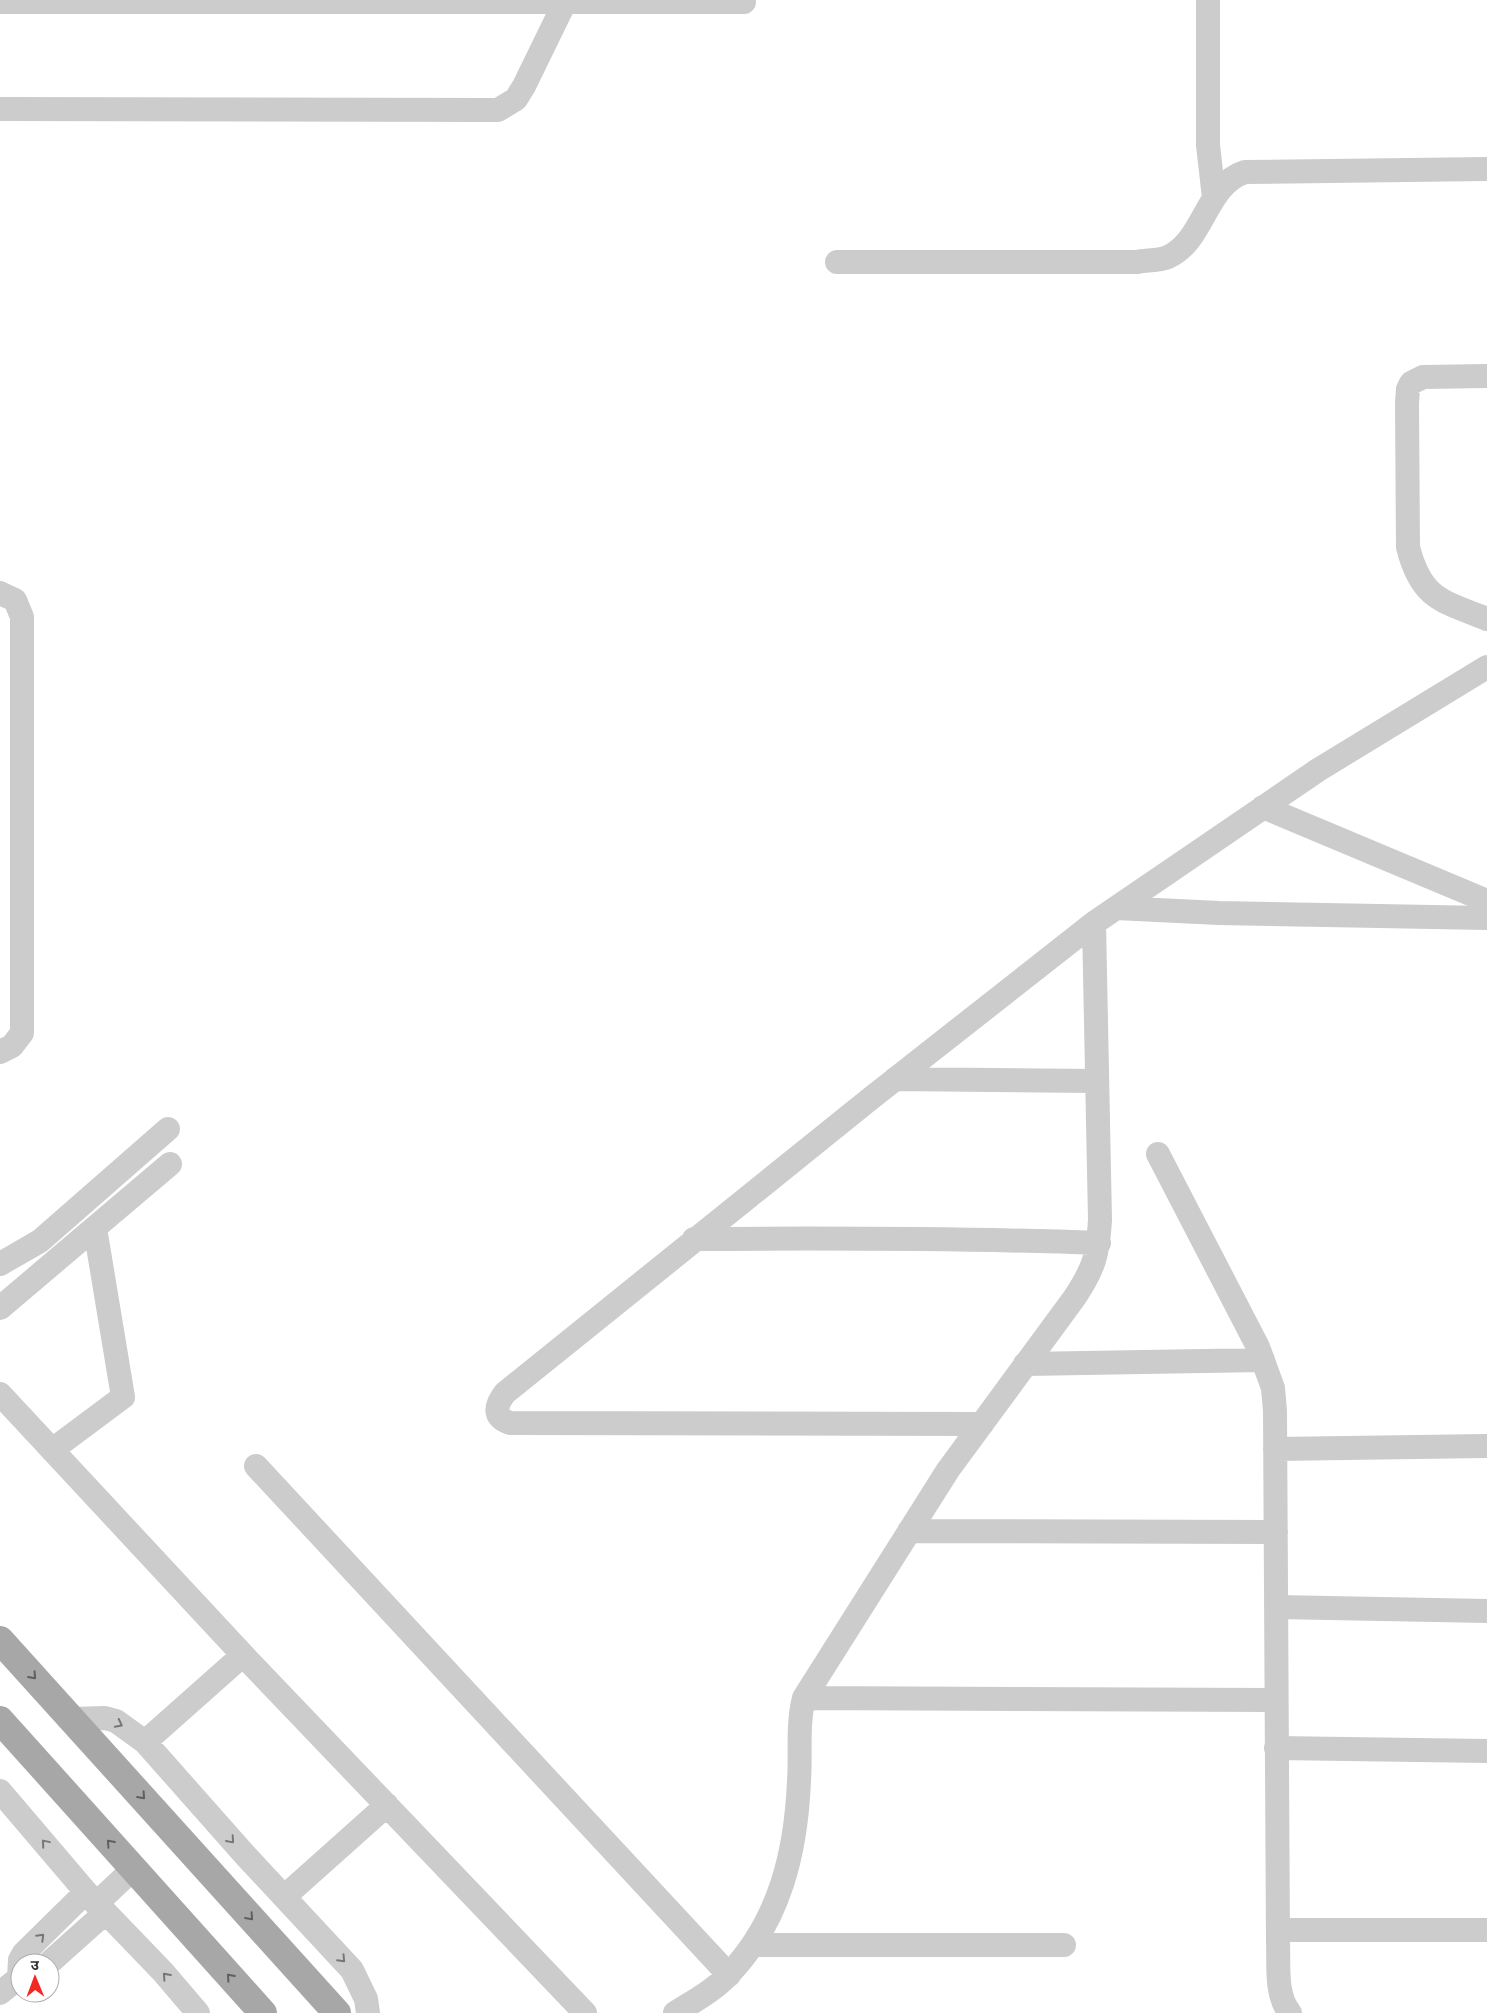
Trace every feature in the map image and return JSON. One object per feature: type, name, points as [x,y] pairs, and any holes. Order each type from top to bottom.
[{"type":"main road","points":[[0,1640],[337,2013]]},
{"type":"main road","points":[[0,1720],[263,2013]]},
{"type":"street","points":[[1208,0],[1208,145],[1214,198]]},
{"type":"street","points":[[0,2],[744,2]]},
{"type":"street","points":[[0,109],[498,110],[516,100],[565,2]]},
{"type":"street","points":[[836,262],[1137,262],[1168,257],[1184,244],[1196,230],[1225,183],[1234,176],[1245,172],[1487,169]]},
{"type":"street","points":[[1487,376],[1423,377],[1416,380],[1411,383],[1408,389],[1407,412],[1408,547],[1412,563],[1425,588],[1436,597],[1487,619]]},
{"type":"street","points":[[0,593],[15,600],[22,617],[22,1033],[12,1046],[0,1052]]},
{"type":"street","points":[[982,1424],[510,1423],[501,1420],[497,1408],[499,1400],[505,1392],[694,1239],[1094,923],[1318,770],[1487,667]]},
{"type":"street","points":[[1263,808],[1487,901]]},
{"type":"street","points":[[1116,908],[1219,913],[1487,918]]},
{"type":"street","points":[[675,2013],[706,1994],[730,1975],[754,1945],[784,1883],[796,1834],[800,1779],[800,1712],[804,1698],[948,1470],[1088,1277],[1096,1258],[1100,1220],[1094,923]]},
{"type":"street","points":[[895,1079],[1097,1081]]},
{"type":"street","points":[[0,1264],[40,1241],[168,1130]]},
{"type":"street","points":[[1158,1154],[1263,1360],[1273,1388],[1276,1449],[1278,1930],[1281,1994],[1284,2004],[1290,2013]]},
{"type":"street","points":[[0,1308],[170,1164]]},
{"type":"street","points":[[52,1450],[123,1397],[95,1228]]},
{"type":"street","points":[[694,1239],[808,1238],[1099,1243]]},
{"type":"street","points":[[1025,1364],[1263,1360]]},
{"type":"street","points":[[0,1394],[243,1655],[585,2013]]},
{"type":"street","points":[[1276,1449],[1487,1446]]},
{"type":"street","points":[[256,1466],[730,1975]]},
{"type":"street","points":[[909,1531],[1276,1532]]},
{"type":"street","points":[[1276,1607],[1487,1611]]},
{"type":"street","points":[[145,1742],[243,1655]]},
{"type":"street","points":[[804,1698],[1276,1700]]},
{"type":"street","points":[[72,1718],[105,1718],[116,1721],[145,1742],[352,1970],[366,2000],[368,2013]]},
{"type":"street","points":[[1276,1748],[1487,1750]]},
{"type":"street","points":[[0,1791],[96,1903],[163,1972],[198,2013]]},
{"type":"street","points":[[284,1897],[386,1805]]},
{"type":"street","points":[[24,1953],[96,1903],[133,1869]]},
{"type":"street","points":[[56,1953],[96,1903]]},
{"type":"street","points":[[1278,1930],[1487,1930]]},
{"type":"street","points":[[754,1945],[1064,1945]]},
{"type":"street","points":[[0,1993],[10,1985]]}]
